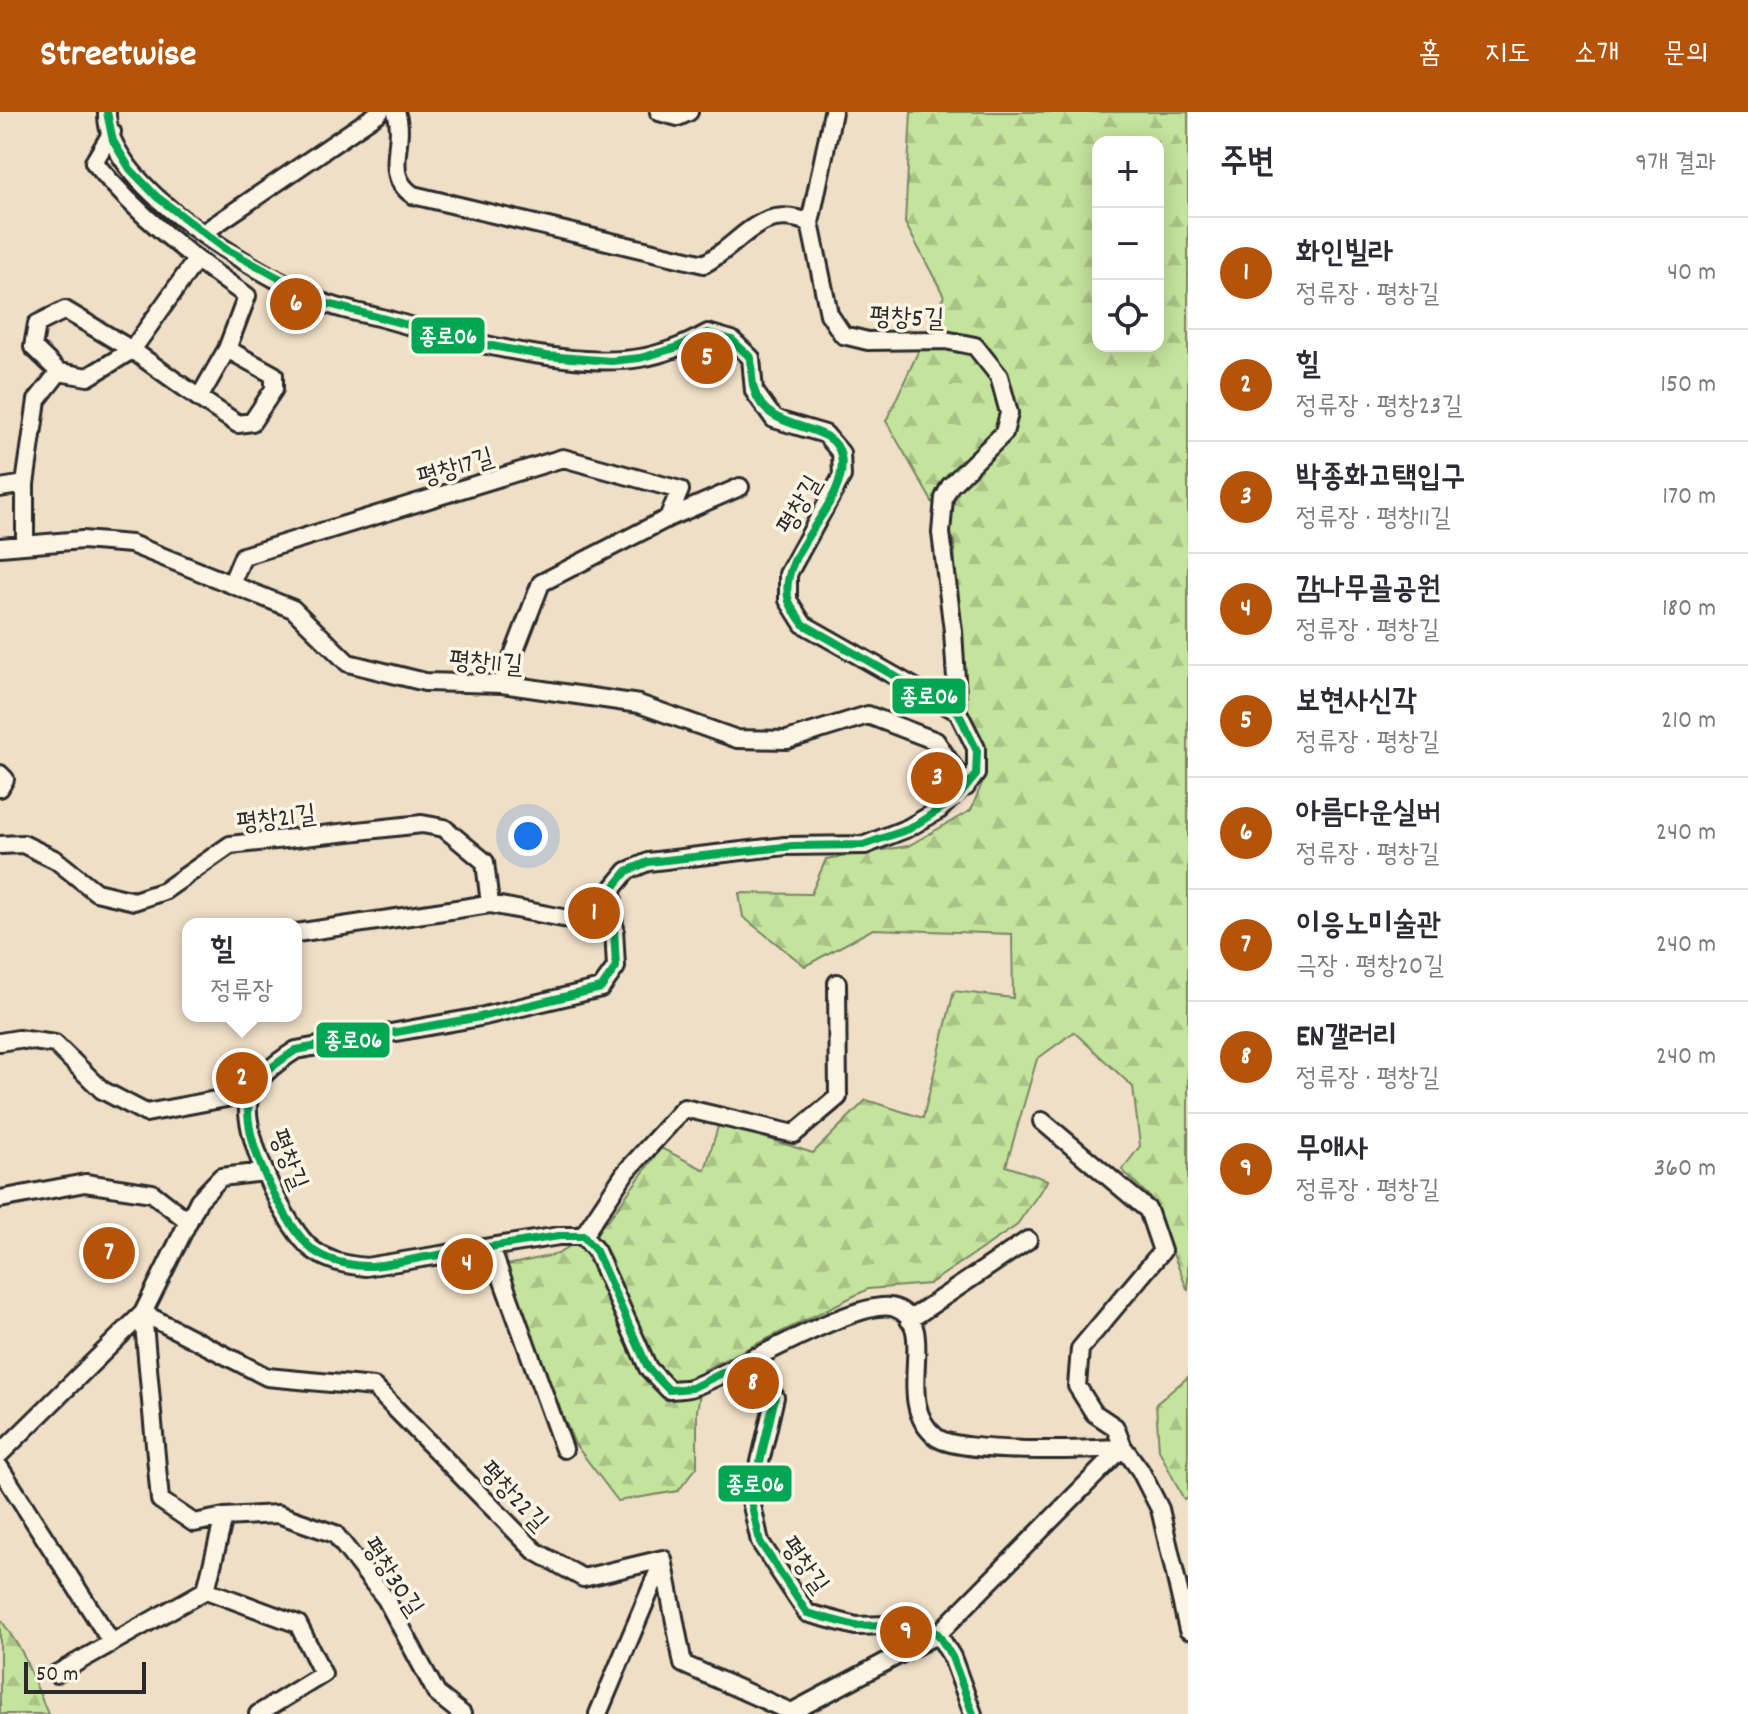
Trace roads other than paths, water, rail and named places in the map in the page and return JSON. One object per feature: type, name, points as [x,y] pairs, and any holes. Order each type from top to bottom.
[{"type":"street","name":"평창길","points":[[107,112],[112,132],[136,180],[240,260],[320,301],[498,347],[587,359],[638,359],[679,348],[708,333],[732,340],[751,358],[754,391],[774,419],[825,434],[841,453],[842,476],[788,574],[788,600],[794,613],[803,624],[958,712]]},
{"type":"street","points":[[203,233],[380,112]]},
{"type":"street","points":[[396,112],[400,123],[395,167],[401,187],[413,195],[704,264],[757,223],[785,215],[810,223]]},
{"type":"street","points":[[659,112],[678,117],[689,112]]},
{"type":"street","name":"평창5길","points":[[833,112],[810,223],[829,314],[843,335],[868,341],[945,340],[975,346],[999,376],[1009,413],[1004,433],[950,486],[944,498],[941,533],[953,631],[958,712]]},
{"type":"street","points":[[112,132],[94,162],[126,202],[196,260],[247,296],[227,349],[199,398]]},
{"type":"street","points":[[196,260],[132,350],[88,377],[59,372],[33,347],[37,324],[65,310],[132,350],[238,424],[252,422],[274,389],[274,375],[227,349]]},
{"type":"street","points":[[25,545],[25,484],[37,400],[59,372]]},
{"type":"street","name":"평창17길","points":[[232,582],[243,556],[563,458],[680,490],[668,518]]},
{"type":"street","points":[[0,488],[25,484]]},
{"type":"street","points":[[502,684],[541,583],[668,518],[740,487]]},
{"type":"street","name":"평창11길","points":[[0,547],[82,540],[131,544],[293,609],[348,663],[425,682],[502,684],[639,704],[737,739],[787,740],[868,715],[936,741],[966,787]]},
{"type":"street","points":[[0,1042],[18,1039],[55,1044],[102,1090],[146,1113],[253,1093],[272,1066],[296,1050],[480,1017],[601,988],[616,967],[612,889],[627,871],[648,862],[785,846],[865,845],[908,828],[939,810],[976,774],[978,765],[971,734],[958,712]]},
{"type":"street","points":[[0,774],[5,779],[0,788]]},
{"type":"street","name":"평창21길","points":[[0,845],[23,844],[56,860],[96,892],[134,901],[164,891],[230,845],[422,824],[444,828],[485,862],[490,904]]},
{"type":"street","points":[[302,932],[490,904],[615,928]]},
{"type":"street","points":[[837,983],[838,1097],[794,1134],[684,1108],[625,1173],[583,1236],[596,1251],[648,1368],[669,1390],[692,1388],[807,1332],[879,1306],[896,1308],[909,1320],[916,1333],[918,1358],[913,1399],[920,1422],[938,1440],[988,1448],[1123,1447]]},
{"type":"street","name":"평창길","points":[[253,1093],[248,1103],[251,1129],[265,1172],[287,1214],[311,1249],[339,1264],[366,1267],[559,1236],[583,1236]]},
{"type":"street","points":[[1042,1121],[1148,1210],[1162,1251],[1080,1349],[1077,1386],[1094,1413],[1115,1427],[1123,1447],[1140,1470],[1160,1509],[1188,1630]]},
{"type":"street","points":[[0,1454],[143,1313],[199,1200],[221,1177],[265,1172]]},
{"type":"street","points":[[0,1199],[85,1183],[152,1193],[188,1221]]},
{"type":"street","points":[[909,1320],[1028,1240]]},
{"type":"street","points":[[491,1248],[564,1449]]},
{"type":"street","name":"평창30길","points":[[143,1313],[160,1500],[194,1523],[224,1517],[278,1514],[335,1534],[386,1599],[437,1694],[462,1714]]},
{"type":"street","name":"평창22길","points":[[143,1313],[267,1377],[374,1387],[535,1551],[583,1578],[663,1559]]},
{"type":"street","name":"평창길","points":[[754,1357],[775,1397],[751,1501],[760,1542],[807,1613],[856,1626],[918,1624],[938,1634]]},
{"type":"street","points":[[663,1559],[683,1664],[790,1713],[938,1634],[1123,1447]]},
{"type":"street","points":[[0,1468],[112,1643]]},
{"type":"street","points":[[56,1674],[206,1590],[224,1517]]},
{"type":"street","points":[[598,1714],[663,1559]]},
{"type":"street","points":[[206,1590],[298,1624],[323,1674],[258,1714]]},
{"type":"street","points":[[938,1634],[952,1657],[973,1714]]},
{"type":"place","name":"아름다운실버","points":[[296,304]]},
{"type":"place","name":"보현사신각","points":[[707,358]]},
{"type":"place","name":"박종화고택입구","points":[[937,778]]},
{"type":"place","name":"화인빌라","points":[[594,913]]},
{"type":"place","name":"힐","points":[[242,1078]]},
{"type":"place","name":"이응노미술관","points":[[109,1253]]},
{"type":"place","name":"감나무골공원","points":[[467,1264]]},
{"type":"place","name":"EN갤러리","points":[[753,1383]]},
{"type":"place","name":"무애사","points":[[906,1632]]}]
